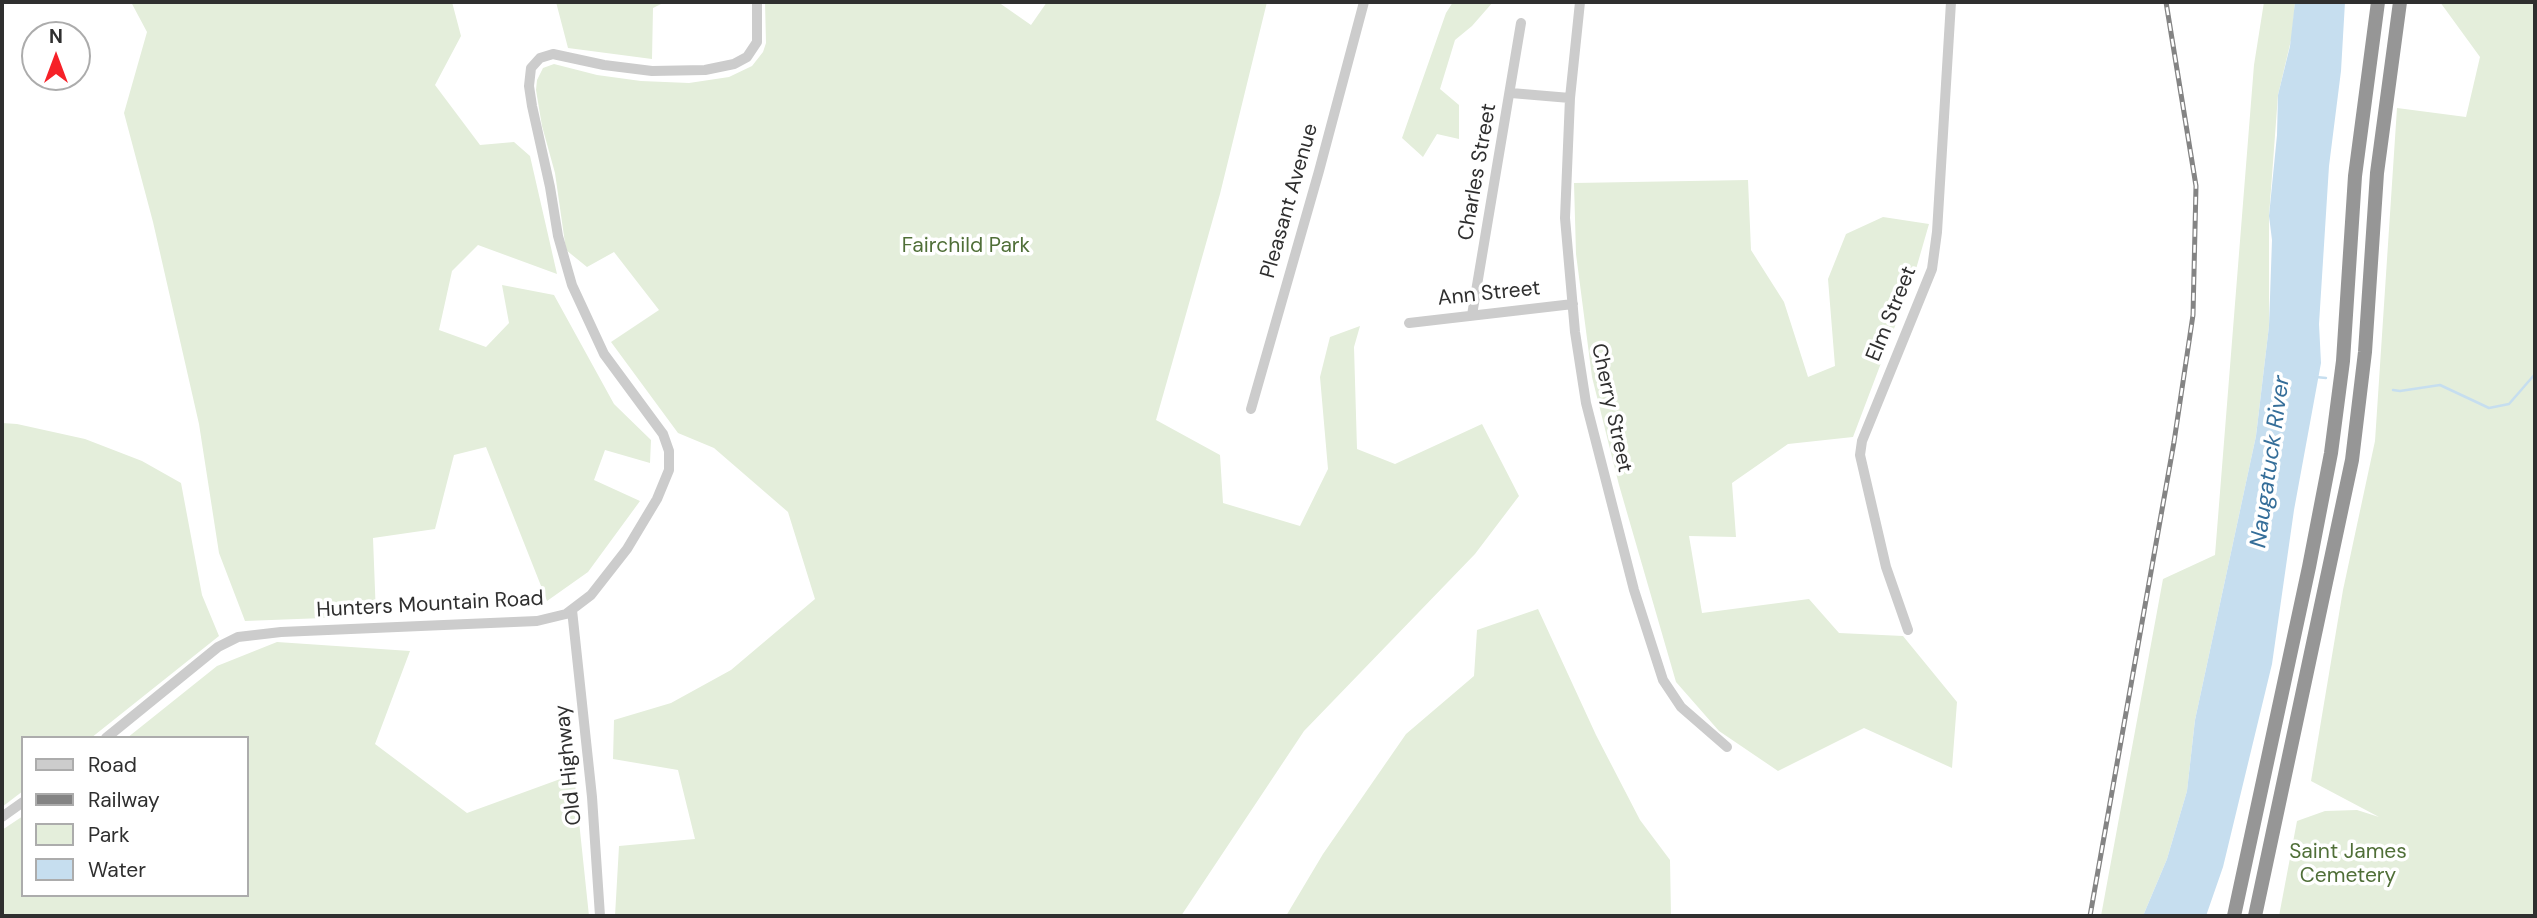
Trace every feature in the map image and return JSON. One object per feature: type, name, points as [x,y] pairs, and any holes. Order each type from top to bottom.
[{"type":"highway","points":[[2234,913],[2331,453],[2343,360],[2355,176],[2378,2]]},
{"type":"highway","points":[[2256,916],[2348,483],[2365,352],[2377,173],[2400,2]]},
{"type":"street","name":"Hunters Mountain Road","points":[[108,736],[218,647],[239,637],[281,632],[514,623],[552,618],[572,610],[591,595],[644,523],[666,480],[670,459],[663,433],[604,354],[572,285],[558,236],[532,106],[529,86],[531,68],[540,58],[553,54],[604,65],[652,71],[705,70],[734,64],[747,57],[757,42],[757,2]]},
{"type":"street","name":"Pleasant Avenue","points":[[1251,409],[1364,2]]},
{"type":"street","name":"Cherry Street","points":[[1580,2],[1570,98],[1565,218],[1586,403],[1634,590],[1663,680],[1681,707],[1727,747]]},
{"type":"street","name":"Elm Street","points":[[1908,630],[1886,567],[1860,455],[1862,441],[1932,269],[1937,232],[1951,2]]},
{"type":"street","points":[[1511,93],[1521,23]]},
{"type":"street","name":"Charles Street","points":[[1472,315],[1511,93],[1570,98]]},
{"type":"street","name":"Ann Street","points":[[1409,323],[1573,304]]},
{"type":"street","name":"Old Highway","points":[[572,610],[591,784],[600,916]]},
{"type":"street","points":[[2,817],[21,803]]},
{"type":"green space","points":[[131,2],[452,2],[461,36],[435,85],[480,145],[514,142],[530,156],[557,274],[478,245],[452,271],[439,330],[486,347],[509,323],[502,285],[554,295],[614,404],[651,440],[650,463],[605,450],[594,480],[640,501],[588,572],[547,601],[486,447],[454,455],[435,529],[373,538],[376,616],[245,621],[219,553],[199,424],[153,222],[124,113],[147,32]]},
{"type":"green space","points":[[556,2],[665,2],[653,8],[652,59],[568,48]]},
{"type":"green space","name":"Fairchild Park","points":[[765,2],[998,2],[1031,25],[1047,2],[1267,2],[1220,194],[1156,420],[1220,455],[1223,503],[1300,526],[1328,469],[1320,377],[1330,337],[1360,326],[1354,347],[1357,449],[1395,464],[1482,424],[1519,496],[1475,554],[1304,731],[1181,916],[615,916],[619,846],[695,839],[678,770],[613,759],[614,720],[671,703],[731,670],[815,599],[788,512],[714,448],[678,433],[611,342],[659,310],[614,252],[587,267],[566,250],[555,173],[542,126],[537,80],[543,68],[554,64],[597,75],[641,81],[689,83],[729,77],[752,66],[763,52],[766,43]]},
{"type":"green space","points":[[1453,2],[1493,2],[1472,26],[1455,40],[1440,89],[1459,105],[1459,139],[1437,134],[1423,157],[1402,138],[1446,13]]},
{"type":"green space","points":[[2264,2],[2295,2],[2292,36],[2278,95],[2269,216],[2269,326],[2256,436],[2195,720],[2187,791],[2167,859],[2143,916],[2101,916],[2163,579],[2215,555],[2254,65]]},
{"type":"green space","name":"Saint James Cemetery","points":[[2440,2],[2535,2],[2535,916],[2279,916],[2297,821],[2325,811],[2357,810],[2379,817],[2311,781],[2343,590],[2375,441],[2397,108],[2466,117],[2480,57]]},
{"type":"green space","points":[[1748,180],[1751,250],[1784,302],[1808,377],[1835,366],[1828,279],[1846,234],[1883,217],[1929,224],[1914,276],[1853,437],[1788,444],[1732,483],[1736,537],[1689,536],[1702,613],[1809,599],[1839,633],[1903,636],[1957,702],[1952,768],[1864,728],[1778,771],[1719,731],[1676,682],[1619,485],[1592,377],[1576,254],[1574,183]]},
{"type":"green space","points":[[2,423],[85,439],[142,461],[181,483],[202,595],[219,636],[94,736],[21,736],[21,793],[2,807]]},
{"type":"green space","points":[[1538,609],[1596,735],[1640,820],[1670,860],[1671,916],[1286,916],[1323,854],[1406,734],[1474,676],[1477,630]]},
{"type":"green space","points":[[277,642],[410,651],[375,744],[467,813],[574,774],[589,916],[2,916],[2,830],[21,817],[21,897],[248,897],[248,736],[130,736],[217,666]]},
{"type":"water","name":"Naugatuck River","points":[[2295,2],[2345,2],[2341,71],[2329,166],[2319,324],[2321,363],[2294,510],[2272,664],[2223,867],[2206,916],[2143,916],[2167,859],[2187,791],[2195,720],[2256,436],[2269,326],[2272,240],[2269,216],[2278,95],[2290,46]]},
{"type":"waterway","points":[[2393,390],[2440,385],[2489,408],[2509,404],[2535,374]]},
{"type":"waterway","points":[[2316,377],[2326,378]]},
{"type":"railway","points":[[2090,916],[2174,442],[2193,315],[2196,186],[2166,2]]}]
